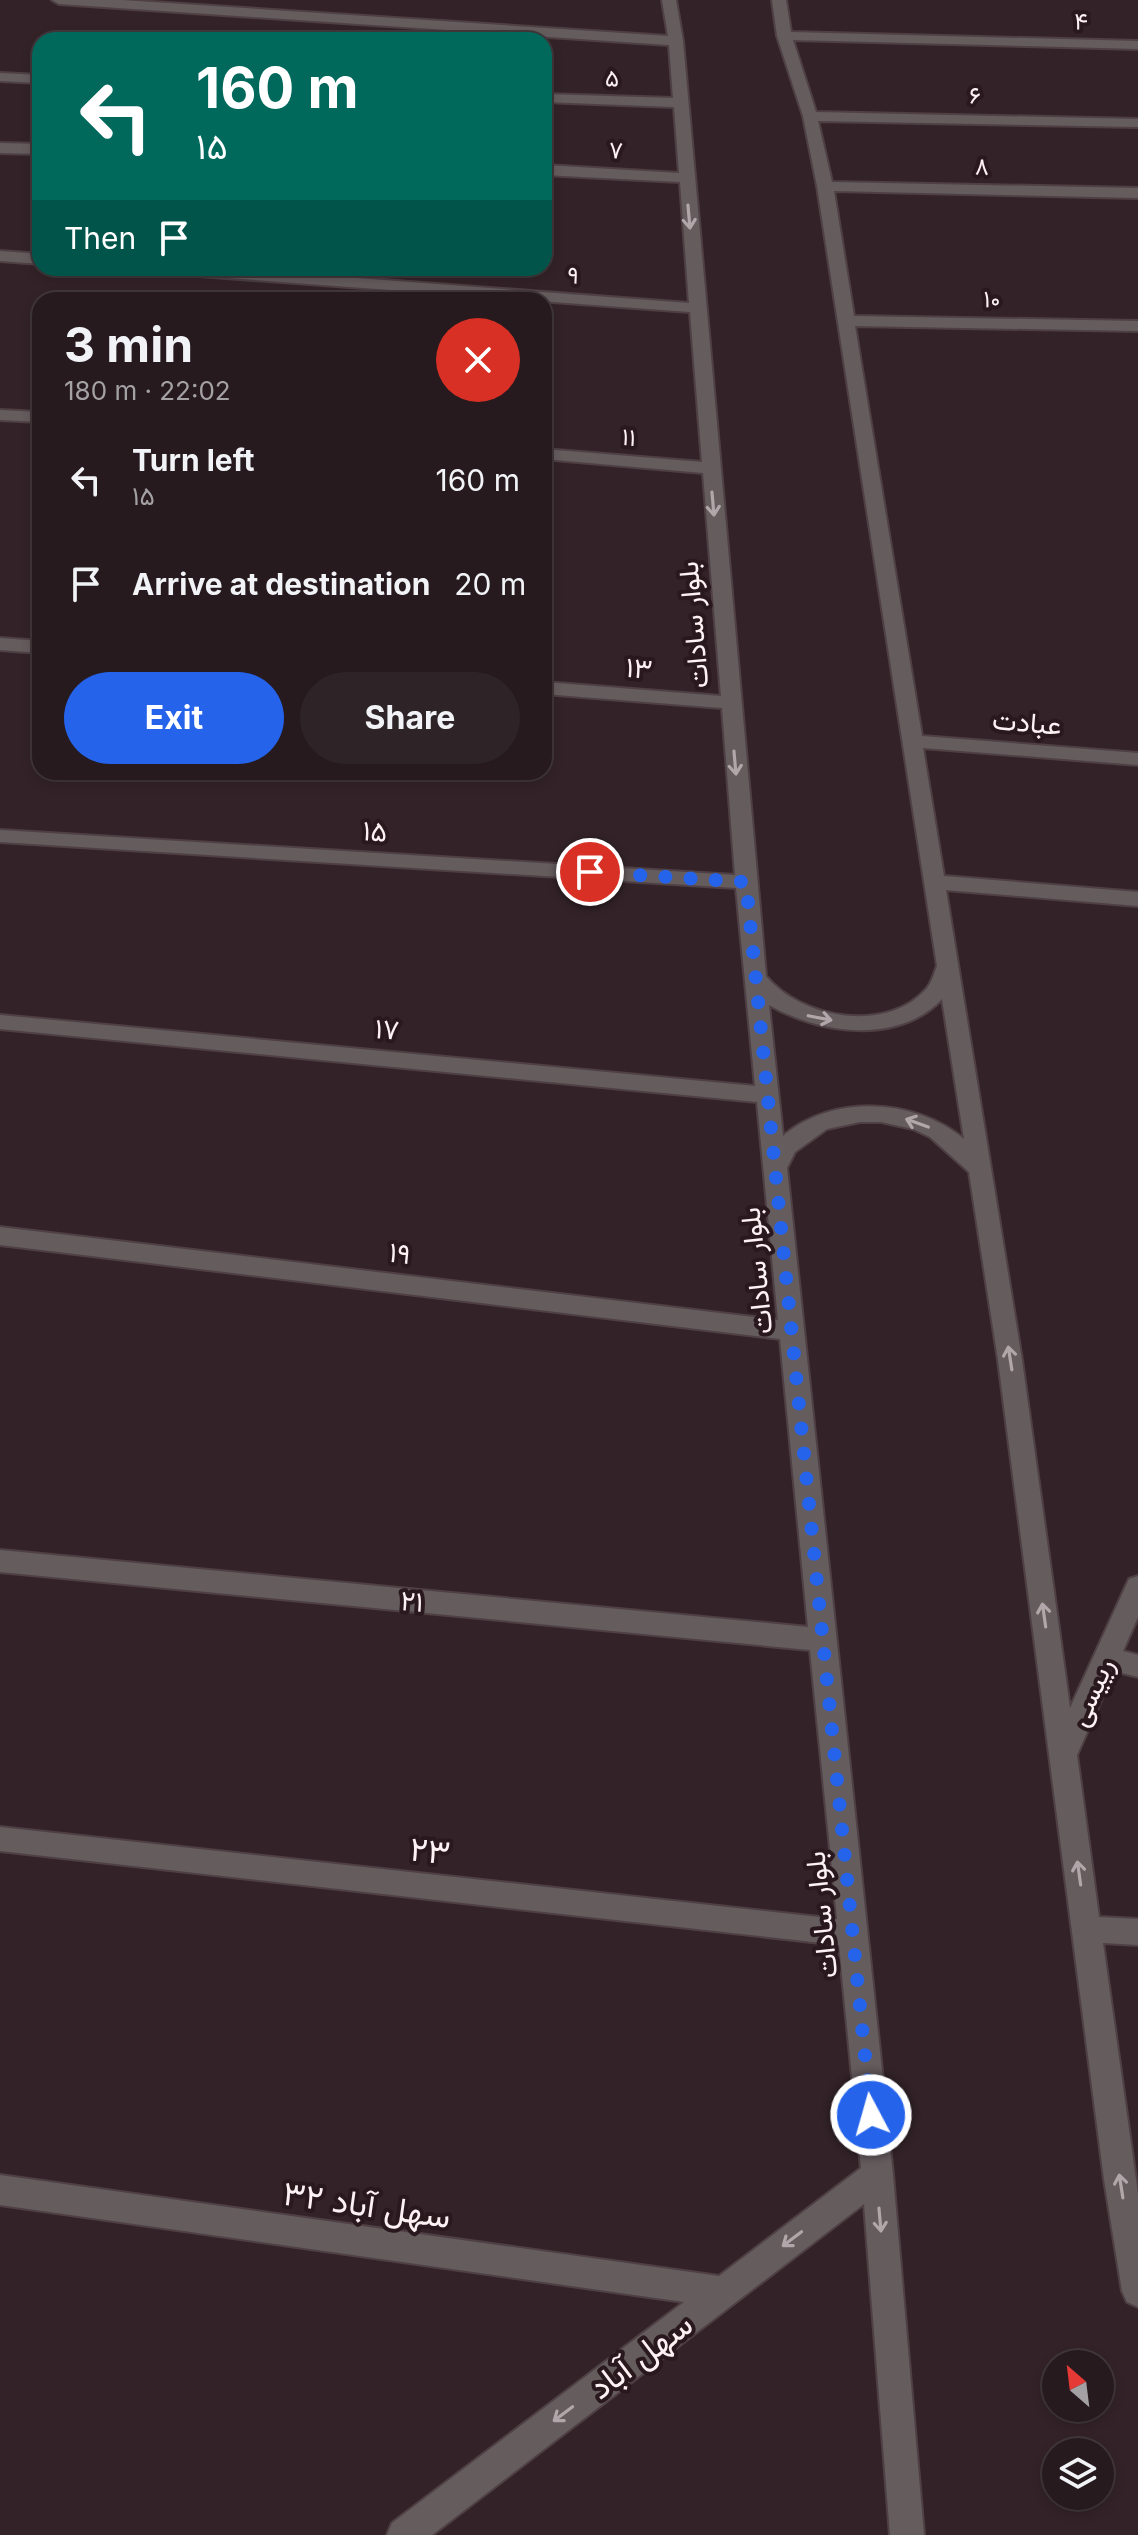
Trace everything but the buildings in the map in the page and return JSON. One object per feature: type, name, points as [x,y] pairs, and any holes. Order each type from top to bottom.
[{"type":"street","points":[[59,0],[541,32]]},
{"type":"street","name":"بلوار سادات","points":[[669,0],[676,41],[746,882],[877,2175],[907,2535]]},
{"type":"street","points":[[779,0],[784,36],[810,116],[825,186],[1010,1360],[1138,2291]]},
{"type":"street","points":[[552,33],[676,41]]},
{"type":"street","name":"۴","points":[[784,36],[1138,45]]},
{"type":"street","points":[[0,77],[32,79]]},
{"type":"street","name":"۵","points":[[552,98],[679,103]]},
{"type":"street","name":"۶","points":[[810,116],[1138,123]]},
{"type":"street","points":[[0,148],[32,149]]},
{"type":"street","name":"۷","points":[[552,170],[685,178]]},
{"type":"street","name":"۸","points":[[825,186],[1138,193]]},
{"type":"street","points":[[0,256],[32,258]]},
{"type":"street","name":"۹","points":[[267,276],[481,292]]},
{"type":"street","points":[[329,292],[334,281]]},
{"type":"street","name":"۹","points":[[552,297],[696,308]]},
{"type":"street","name":"۱۰","points":[[845,321],[1138,326]]},
{"type":"street","points":[[0,415],[32,417]]},
{"type":"street","name":"۱۱","points":[[552,455],[710,468]]},
{"type":"street","points":[[0,644],[32,646]]},
{"type":"street","name":"۱۳","points":[[552,689],[730,703]]},
{"type":"street","name":"عبادت","points":[[912,741],[1138,759]]},
{"type":"street","name":"۱۵","points":[[0,836],[746,882]]},
{"type":"street","points":[[935,882],[1138,899]]},
{"type":"street","points":[[756,978],[776,1000],[807,1016],[844,1023],[869,1022],[882,1021],[915,1009],[938,990],[947,967]]},
{"type":"street","name":"۱۷","points":[[0,1022],[768,1095]]},
{"type":"street","points":[[775,1168],[786,1147],[808,1129],[837,1118],[870,1115],[903,1118],[935,1129],[960,1146],[979,1168]]},
{"type":"street","name":"۱۹","points":[[0,1236],[792,1331]]},
{"type":"street","name":"۲۱","points":[[0,1561],[824,1640]]},
{"type":"street","name":"رییسی","points":[[1063,1754],[1138,1587]]},
{"type":"street","points":[[1106,1658],[1138,1666]]},
{"type":"street","name":"۲۳","points":[[0,1839],[853,1934]]},
{"type":"street","points":[[1087,1929],[1138,1932]]},
{"type":"street","name":"سهل آباد","points":[[404,2535],[877,2175]]},
{"type":"street","name":"سهل آباد ۳۲","points":[[0,2190],[722,2292]]},
{"type":"route","points":[[590,872],[746,882],[871,2115]]}]
